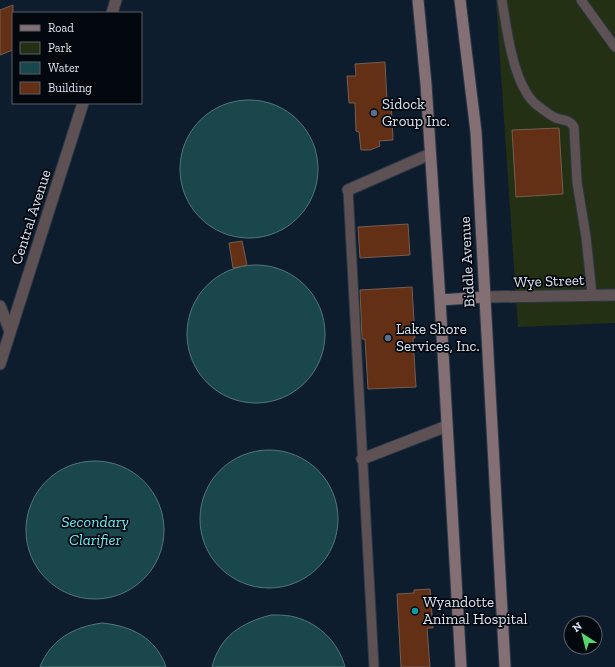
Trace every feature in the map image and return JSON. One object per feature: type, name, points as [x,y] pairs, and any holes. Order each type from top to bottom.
[{"type":"main road","name":"Biddle Avenue","points":[[418,0],[426,84],[440,300],[461,667]]},
{"type":"main road","name":"Biddle Avenue","points":[[460,0],[476,132],[504,667]]},
{"type":"main road","points":[[440,300],[484,297]]},
{"type":"street","points":[[112,12],[116,0]]},
{"type":"street","name":"Central Avenue","points":[[0,364],[83,104]]},
{"type":"street","points":[[348,190],[430,154]]},
{"type":"street","name":"Wye Street","points":[[484,297],[615,294]]},
{"type":"street","points":[[0,306],[10,331]]},
{"type":"street","points":[[362,459],[447,426]]},
{"type":"lane","points":[[502,0],[510,44],[517,70],[525,91],[530,98],[547,113],[566,120],[574,127],[577,182],[586,237],[592,294]]},
{"type":"lane","points":[[581,0],[615,47]]},
{"type":"lane","points":[[348,190],[374,667]]},
{"type":"green space","points":[[496,0],[615,0],[615,323],[518,327]]},
{"type":"water","points":[[249,100],[269,103],[287,112],[302,126],[315,149],[318,169],[315,189],[306,207],[292,222],[269,235],[249,238],[229,235],[211,226],[196,212],[183,189],[180,169],[183,149],[192,131],[206,116],[229,103]]},
{"type":"water","points":[[256,265],[276,268],[294,277],[309,291],[322,314],[325,334],[322,354],[313,372],[299,387],[276,400],[256,403],[236,400],[218,391],[203,377],[190,354],[187,334],[190,314],[199,296],[213,281],[236,268]]},
{"type":"water","points":[[269,450],[289,453],[307,462],[322,476],[335,499],[338,519],[335,539],[326,557],[312,572],[289,585],[269,588],[249,585],[231,576],[216,562],[203,539],[200,519],[203,499],[212,481],[226,466],[249,453]]},
{"type":"water","name":"Secondary Clarifier","points":[[95,461],[115,464],[127,469],[144,481],[156,498],[161,510],[164,530],[161,550],[156,562],[144,579],[127,591],[115,596],[95,599],[75,596],[63,591],[46,579],[34,562],[29,550],[26,530],[29,510],[34,498],[46,481],[63,469],[75,464]]},
{"type":"water","points":[[271,615],[288,616],[300,619],[317,627],[332,641],[342,658],[345,667],[212,667],[220,647],[233,632],[250,622]]},
{"type":"water","points":[[102,623],[123,627],[142,635],[156,648],[166,667],[40,667],[50,649],[65,636],[73,631]]},
{"type":"building","points":[[13,5],[12,50],[0,55],[0,10]]},
{"type":"building","name":"Sidock Group Inc.","points":[[385,62],[387,102],[391,102],[393,140],[379,141],[380,146],[370,150],[361,150],[359,132],[356,131],[355,103],[349,103],[347,76],[356,76],[355,64]]},
{"type":"building","points":[[559,128],[563,194],[516,197],[512,130]]},
{"type":"building","points":[[408,224],[410,255],[360,258],[358,227]]},
{"type":"building","points":[[242,241],[247,265],[233,268],[229,243]]},
{"type":"building","name":"Lake Shore Services, Inc.","points":[[412,287],[416,387],[368,389],[365,339],[362,339],[360,290]]},
{"type":"building","name":"Wyandotte Animal Hospital","points":[[430,589],[433,628],[427,628],[430,667],[401,667],[397,594],[414,593],[414,590]]},
{"type":"place","name":"Sidock Group Inc.","points":[[374,113]]},
{"type":"place","name":"Lake Shore Services, Inc.","points":[[388,338]]},
{"type":"place","name":"Wyandotte Animal Hospital","points":[[415,611]]}]
